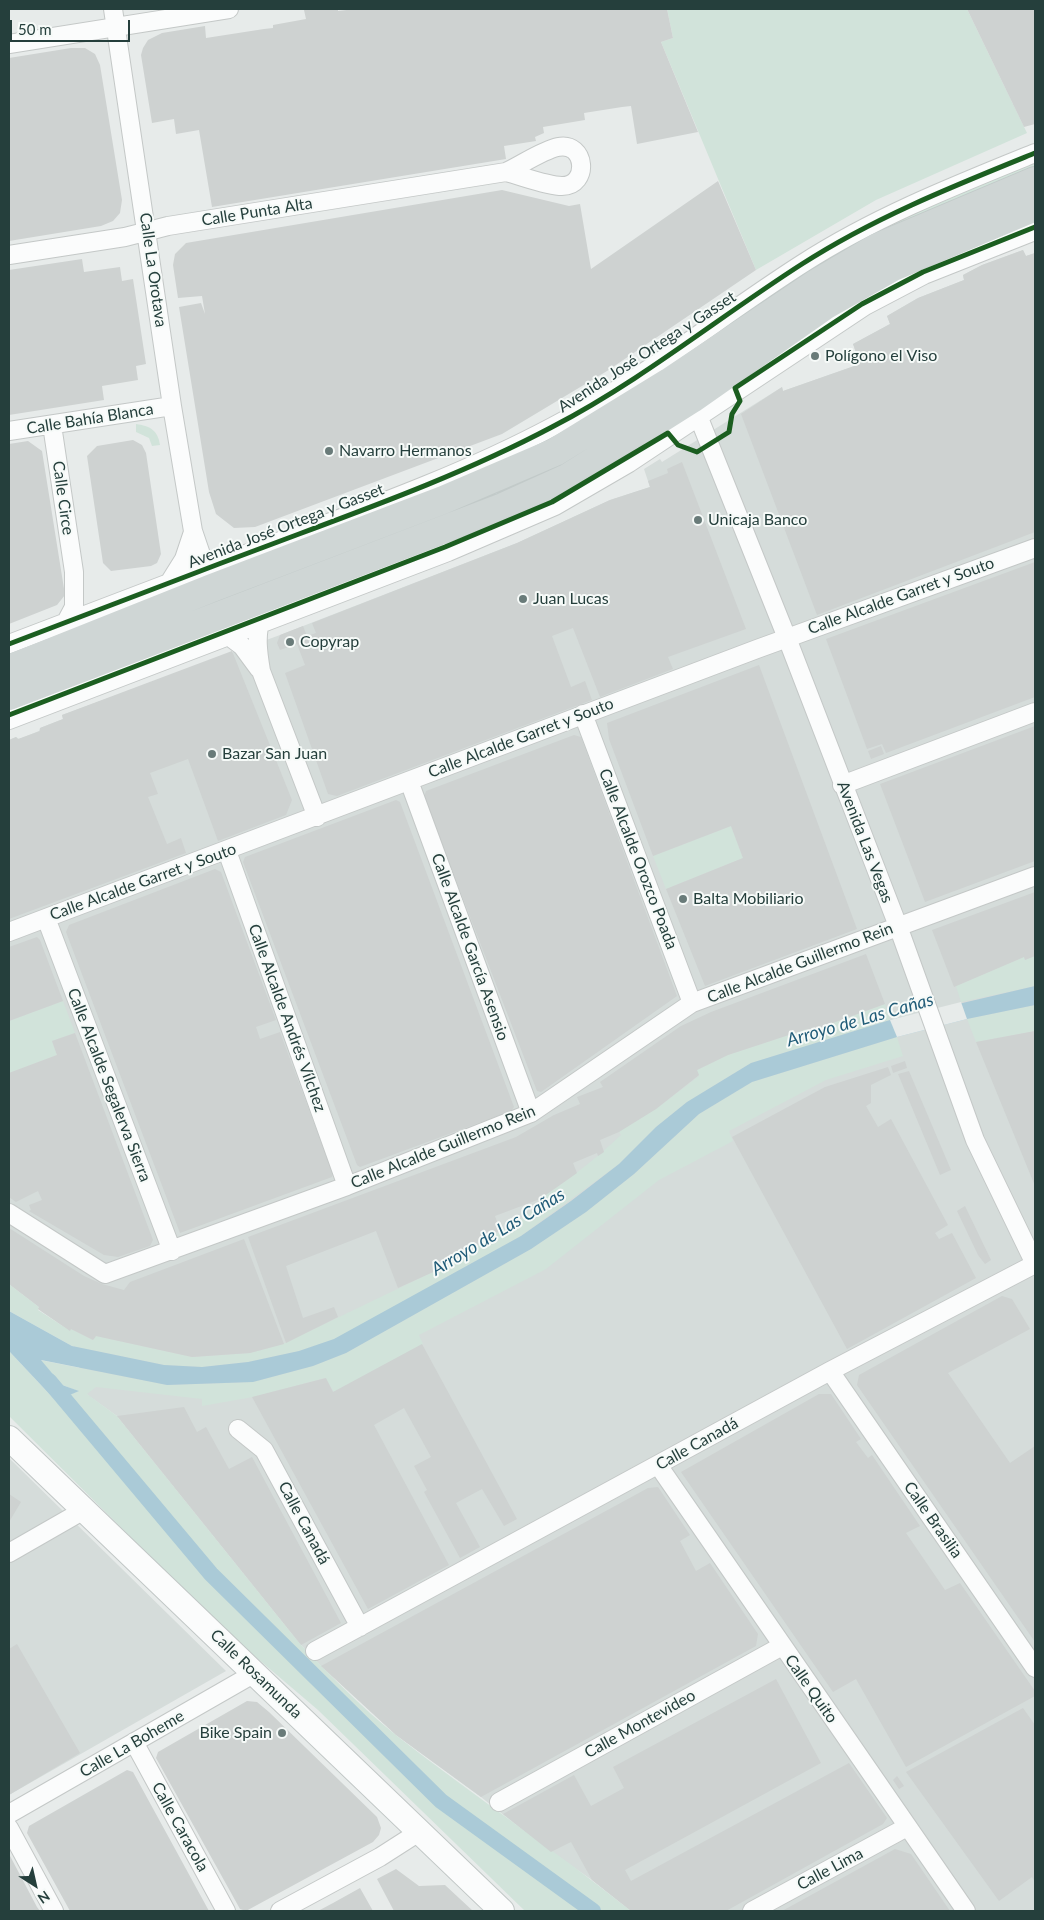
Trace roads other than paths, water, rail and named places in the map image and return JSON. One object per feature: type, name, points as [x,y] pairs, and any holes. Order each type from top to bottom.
[{"type":"main road","name":"Avenida José Ortega y Gasset","points":[[9,669],[209,579],[443,500],[555,452],[713,353],[815,284],[876,248],[1035,181]]},
{"type":"main road","points":[[9,696],[198,622],[260,607],[512,503],[566,478],[696,404],[826,305],[893,267],[1035,207]]},
{"type":"main road","name":"Calle Rosamunda","points":[[9,1438],[502,1911]]},
{"type":"street","name":"Calle La Orotava","points":[[113,9],[172,406],[193,532],[209,579]]},
{"type":"street","points":[[9,44],[228,9]]},
{"type":"street","name":"Avenida José Ortega y Gasset","points":[[9,644],[169,583],[209,579],[493,457],[555,426],[621,387],[804,262],[912,205],[1035,153]]},
{"type":"street","name":"Calle Punta Alta","points":[[9,255],[168,226],[506,172]]},
{"type":"street","points":[[649,394],[696,404],[865,306],[924,275],[1035,231]]},
{"type":"street","points":[[696,404],[713,353]]},
{"type":"street","name":"Avenida Las Vegas","points":[[696,404],[898,926],[975,1140],[1035,1264]]},
{"type":"street","name":"Calle Bahía Blanca","points":[[9,431],[172,406]]},
{"type":"street","name":"Calle Circe","points":[[52,425],[74,572],[74,607],[66,622]]},
{"type":"street","name":"Calle La Orotava","points":[[169,583],[184,559],[193,532]]},
{"type":"street","name":"Calle Alcalde Garret y Souto","points":[[9,932],[317,817],[583,714],[1035,548]]},
{"type":"street","name":"Calle Circe","points":[[74,572],[83,592],[92,603],[105,607]]},
{"type":"street","points":[[168,635],[209,579],[260,607]]},
{"type":"street","points":[[9,720],[230,636],[260,607]]},
{"type":"street","points":[[260,607],[258,650],[261,671],[317,817]]},
{"type":"street","points":[[198,622],[219,629],[230,636],[242,646],[261,671]]},
{"type":"street","points":[[842,785],[1035,712]]},
{"type":"street","name":"Calle Alcalde Orozco Poada","points":[[583,714],[692,1003]]},
{"type":"street","name":"Calle Alcalde García Asensio","points":[[409,781],[531,1113]]},
{"type":"street","name":"Calle Alcalde Andrés Vílchez","points":[[227,851],[347,1186]]},
{"type":"street","name":"Calle Alcalde Guillermo Rein","points":[[9,1212],[105,1274],[172,1252],[347,1186],[531,1113],[692,1003],[1035,876]]},
{"type":"street","name":"Calle Alcalde Segalerva Sierra","points":[[46,918],[172,1252]]},
{"type":"street","name":"Calle Canadá","points":[[315,1651],[830,1371],[1035,1264]]},
{"type":"street","name":"Calle Brasilia","points":[[830,1371],[1035,1668]]},
{"type":"street","name":"Calle Canadá","points":[[238,1429],[264,1450],[360,1626]]},
{"type":"street","name":"Calle Quito","points":[[658,1466],[966,1911]]},
{"type":"street","points":[[9,1553],[84,1510]]},
{"type":"street","name":"Calle Montevideo","points":[[499,1802],[782,1646]]},
{"type":"street","name":"Calle La Boheme","points":[[9,1814],[255,1673]]},
{"type":"street","name":"Calle Caracola","points":[[134,1742],[226,1911]]},
{"type":"street","name":"Calle Lima","points":[[752,1911],[907,1827]]},
{"type":"street","points":[[9,1828],[54,1911]]},
{"type":"street","points":[[280,1911],[380,1857],[419,1832]]},
{"type":"water","points":[[1035,986],[1035,1005],[967,1019],[897,1037],[752,1082],[699,1114],[634,1174],[586,1212],[531,1249],[346,1353],[313,1366],[253,1382],[167,1385],[41,1360],[62,1385],[79,1391],[56,1401],[9,1351],[9,1311],[72,1346],[164,1365],[202,1367],[248,1362],[299,1351],[334,1339],[521,1236],[619,1164],[656,1127],[687,1102],[751,1063],[890,1020]]},
{"type":"waterway","points":[[49,1381],[211,1574],[441,1801],[593,1911]]},
{"type":"place","name":"Polígono el Viso","points":[[815,356]]},
{"type":"place","name":"Navarro Hermanos","points":[[329,451]]},
{"type":"place","name":"Unicaja Banco","points":[[698,520]]},
{"type":"place","name":"Juan Lucas","points":[[523,599]]},
{"type":"place","name":"Copyrap","points":[[290,642]]},
{"type":"place","name":"Bazar San Juan","points":[[212,754]]},
{"type":"place","name":"Balta Mobiliario","points":[[683,899]]},
{"type":"place","name":"Bike Spain","points":[[282,1733]]},
{"type":"water label","name":"Arroyo de Las Cañas","points":[[860,1020]]},
{"type":"water label","name":"Arroyo de Las Cañas","points":[[498,1232]]}]
